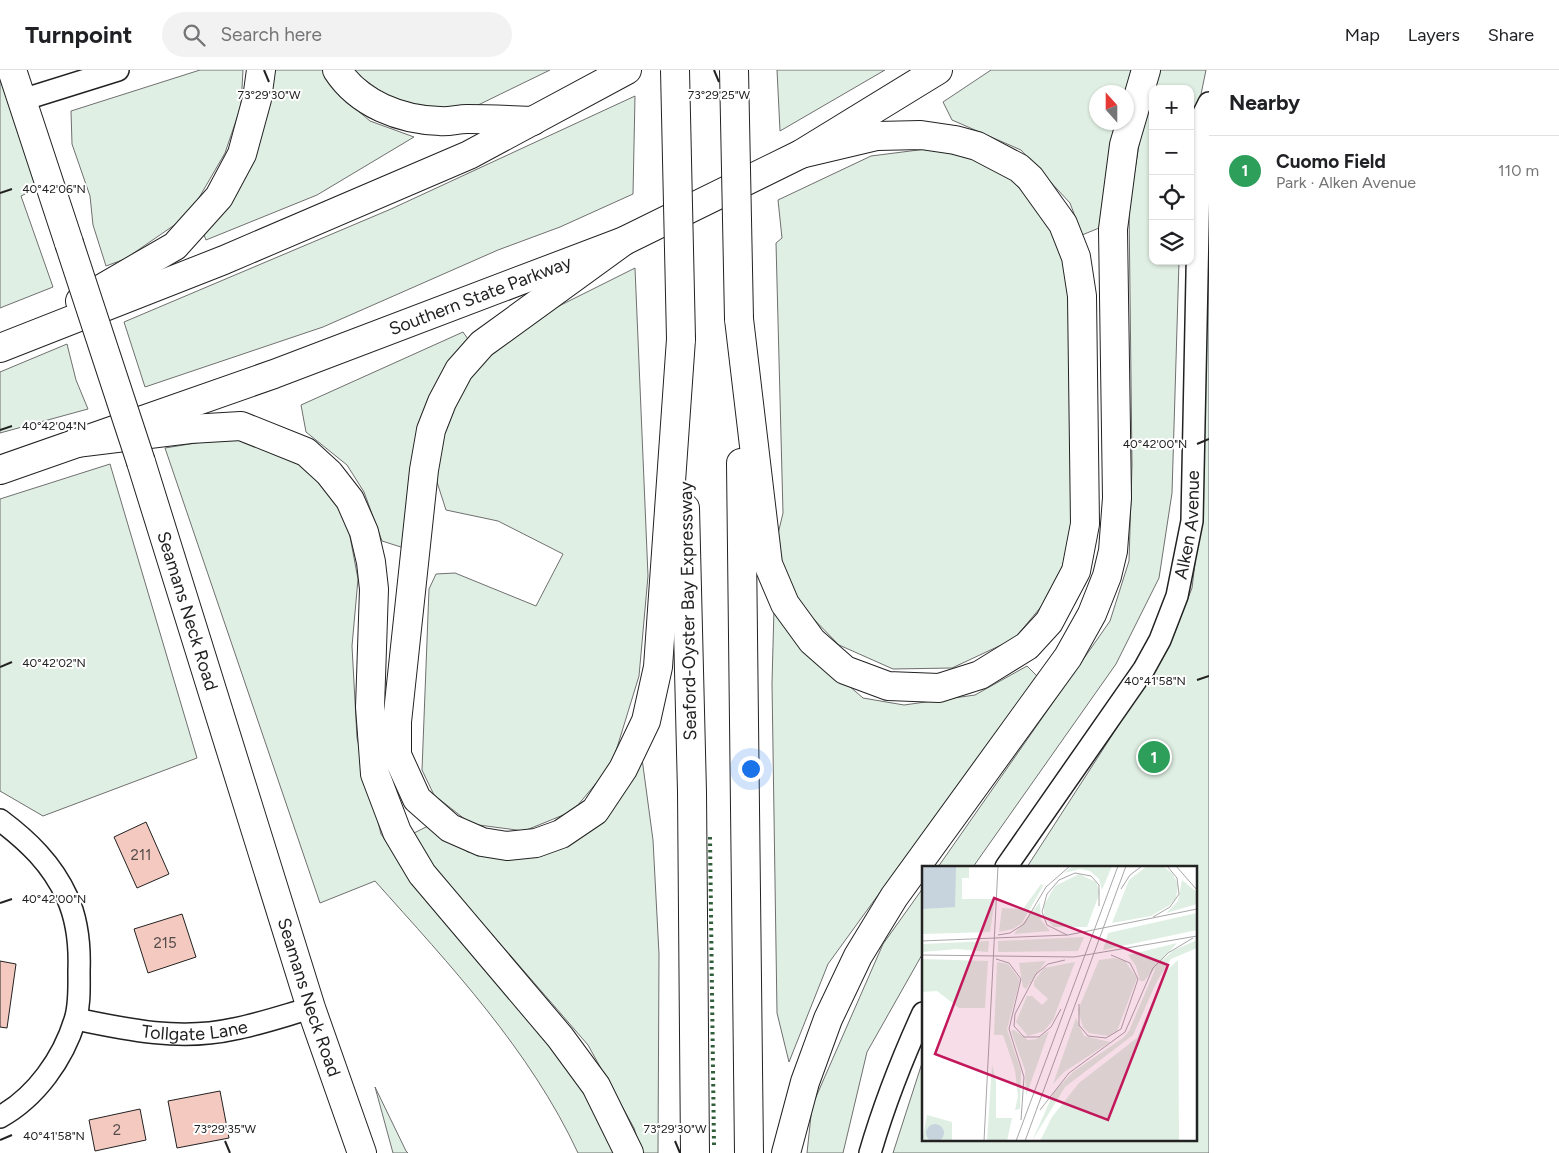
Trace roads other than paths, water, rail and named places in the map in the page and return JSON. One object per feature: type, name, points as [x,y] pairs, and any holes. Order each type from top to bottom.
[{"type":"main road","name":"Seamans Neck Road","points":[[12,70],[141,462],[312,1008],[362,1153]]},
{"type":"main road","points":[[0,344],[118,281],[176,246],[219,196],[242,154],[258,99],[261,70]]},
{"type":"main road","points":[[337,70],[344,81],[364,98],[381,108],[416,119],[441,121],[466,119],[534,121]]},
{"type":"main road","points":[[0,348],[224,260],[469,155],[627,70]]},
{"type":"main road","name":"Seaford-Oyster Bay Expressway","points":[[675,70],[692,792],[695,1153]]},
{"type":"main road","points":[[734,70],[739,319],[749,1153]]},
{"type":"main road","name":"Southern State Parkway","points":[[0,470],[274,374],[624,241],[801,154],[938,70]]},
{"type":"main road","points":[[786,1153],[805,1082],[828,1019],[858,956],[894,897],[1068,657],[1092,614],[1108,576],[1113,550],[1117,498],[1113,229],[1124,145],[1146,70]]},
{"type":"main road","points":[[739,319],[768,564],[785,604],[812,641],[845,670],[888,686],[939,688],[980,675],[1027,646],[1049,622],[1076,571],[1085,524],[1082,296],[1076,256],[1064,224],[1030,178],[1019,168],[977,146],[956,140],[921,135],[877,136],[801,154]]},
{"type":"main road","points":[[624,241],[482,344],[459,370],[442,402],[431,430],[424,470],[398,712],[397,755],[417,799],[450,828],[482,842],[507,846],[536,843],[561,834],[595,811],[623,769],[646,720],[658,667],[681,339]]},
{"type":"main road","points":[[76,443],[190,429],[241,426],[306,452],[329,473],[350,500],[364,532],[371,562],[374,589],[370,707],[375,774],[397,832],[422,874],[560,1037],[596,1086],[629,1153]]},
{"type":"street","points":[[22,100],[118,70]]},
{"type":"street","name":"Alken Avenue","points":[[1007,866],[1144,669],[1160,640],[1177,596],[1192,521],[1199,178],[1203,115],[1209,103]]},
{"type":"street","points":[[0,820],[29,842],[45,861],[67,896],[80,938],[79,1000],[76,1019],[60,1058],[40,1083],[14,1109],[0,1117]]},
{"type":"street","name":"Tollgate Lane","points":[[76,1019],[134,1032],[178,1034],[233,1030],[312,1008]]},
{"type":"street","points":[[870,1153],[884,1107],[922,1015]]},
{"type":"place","name":"Cuomo Field","points":[[1154,757]]}]
